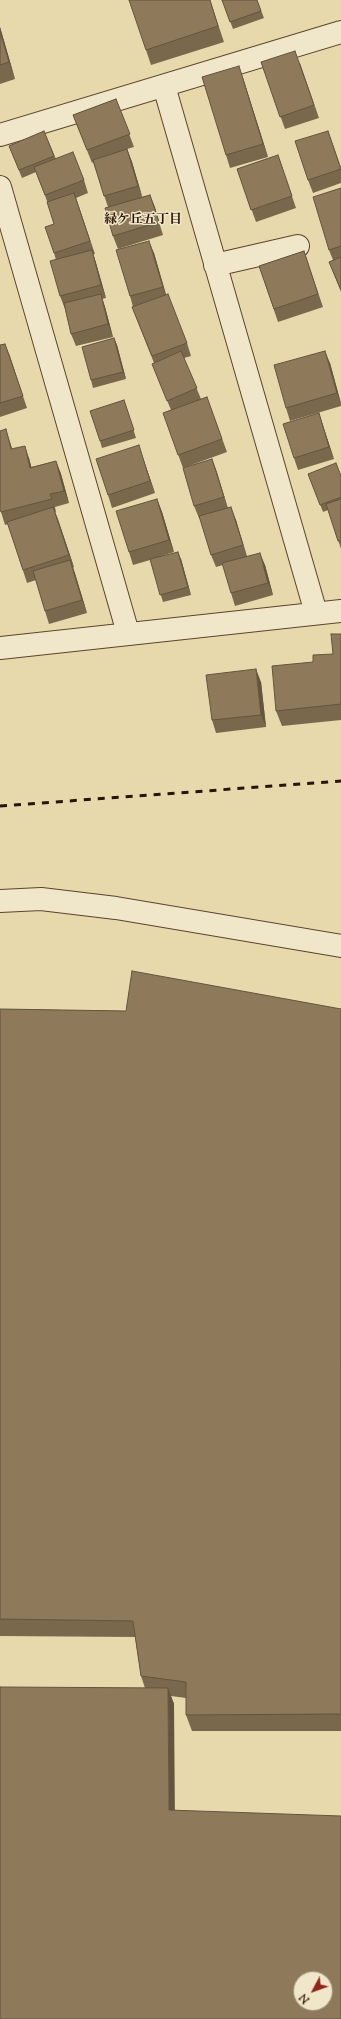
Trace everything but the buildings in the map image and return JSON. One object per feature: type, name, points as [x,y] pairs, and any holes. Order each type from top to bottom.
[{"type":"street","points":[[0,135],[341,32]]},
{"type":"street","points":[[164,86],[316,613]]},
{"type":"street","points":[[0,186],[128,633]]},
{"type":"street","points":[[215,265],[298,246]]},
{"type":"street","points":[[0,648],[341,611]]},
{"type":"street","points":[[0,901],[40,899],[108,908],[341,946]]},
{"type":"railway","points":[[0,806],[341,781]]},
{"type":"district","name":"緑ケ丘五丁目","points":[[143,221]]}]
